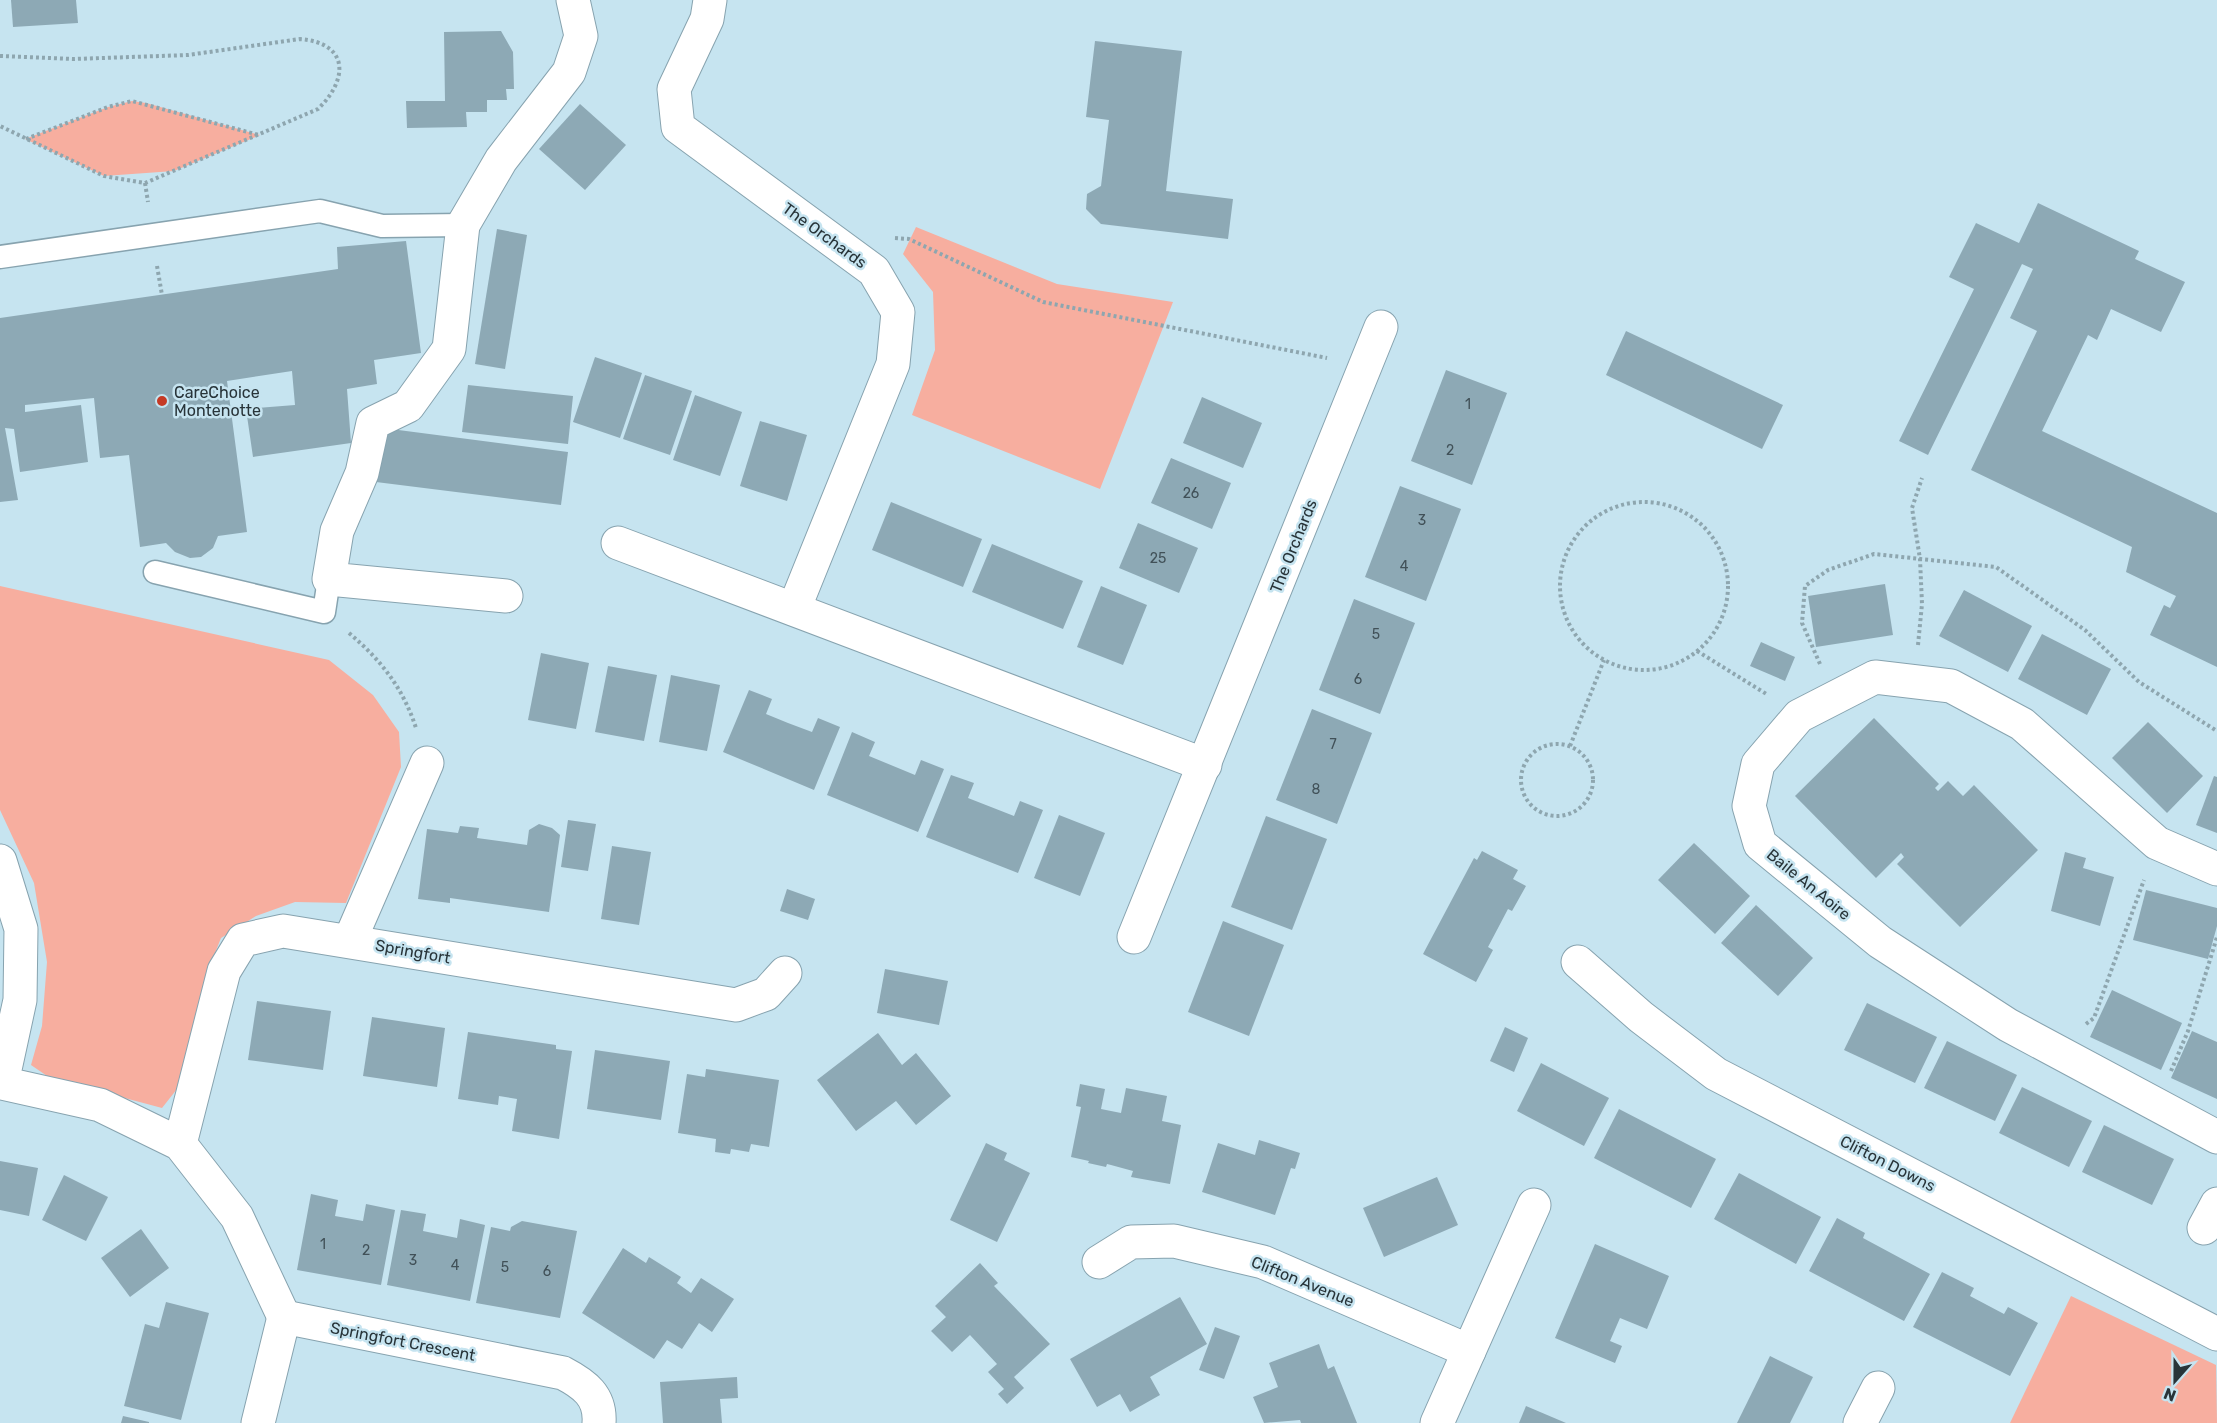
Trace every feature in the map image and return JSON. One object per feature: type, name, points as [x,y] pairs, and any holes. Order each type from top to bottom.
[{"type":"street","points":[[506,596],[328,579],[337,531],[362,473],[373,423],[408,406],[449,349],[463,225],[501,160],[569,72],[581,36],[573,0]]},
{"type":"street","name":"The Orchards","points":[[710,0],[707,19],[674,90],[678,127],[874,271],[898,312],[893,364],[794,609]]},
{"type":"street","name":"The Orchards","points":[[1134,937],[1382,327]]},
{"type":"street","points":[[618,543],[1205,765]]},
{"type":"street","name":"Baile An Aoire","points":[[2217,869],[2157,843],[2022,724],[1951,686],[1875,677],[1799,716],[1758,764],[1749,806],[1760,844],[1880,942],[2008,1025],[2217,1137]]},
{"type":"street","points":[[350,940],[427,763]]},
{"type":"street","points":[[0,861],[21,930],[20,1000],[1,1083],[100,1105],[180,1144],[237,1217],[284,1317],[258,1423]]},
{"type":"street","name":"Springfort","points":[[180,1144],[224,971],[243,940],[283,931],[350,940],[736,1005],[766,994],[785,973]]},
{"type":"street","name":"Clifton Downs","points":[[1578,962],[1641,1017],[1716,1074],[2217,1334]]},
{"type":"street","points":[[1437,1423],[1534,1205]]},
{"type":"street","name":"Clifton Avenue","points":[[1099,1262],[1131,1242],[1174,1241],[1263,1262],[1469,1351]]},
{"type":"street","name":"Springfort Crescent","points":[[284,1317],[563,1372],[584,1384],[596,1399],[599,1423]]},
{"type":"street","points":[[1860,1423],[1878,1388]]},
{"type":"lane","points":[[0,258],[320,211],[382,226],[463,225]]},
{"type":"lane","points":[[155,572],[324,612],[328,579]]},
{"type":"path","points":[[0,56],[74,59],[188,55],[300,39],[316,40],[328,46],[336,55],[340,68],[332,96],[318,109],[145,183],[104,177],[0,126]]},
{"type":"path","points":[[25,139],[108,107],[132,101],[260,135]]},
{"type":"path","points":[[833,241],[877,235],[909,239],[1043,302],[1332,358]]},
{"type":"path","points":[[1914,682],[1922,604],[1920,559],[1912,508],[1922,478]]},
{"type":"path","points":[[1636,502],[1662,504],[1687,513],[1708,531],[1722,554],[1728,579],[1726,606],[1715,631],[1697,651],[1676,664],[1652,669],[1627,668],[1604,660],[1583,643],[1568,621],[1560,596],[1561,569],[1570,544],[1587,523],[1610,508],[1636,502]]},
{"type":"path","points":[[1834,698],[1802,623],[1805,586],[1828,570],[1874,554],[1996,567],[2085,630],[2139,682],[2217,731]]},
{"type":"path","points":[[324,612],[372,653],[406,699],[427,763]]},
{"type":"path","points":[[1697,651],[1799,716]]},
{"type":"path","points":[[1570,746],[1604,660]]},
{"type":"path","points":[[1559,743],[1570,746],[1581,752],[1593,773],[1590,796],[1572,813],[1561,816],[1538,811],[1528,803],[1521,787],[1522,769],[1527,758],[1547,744],[1559,743]]},
{"type":"path","points":[[2051,1049],[2094,1018],[2157,843]]},
{"type":"path","points":[[2156,1104],[2188,1031],[2217,937]]},
{"type":"shaded area","points":[[132,101],[260,135],[174,171],[104,176],[25,139],[108,107]]},
{"type":"shaded area","points":[[916,227],[1057,284],[1173,302],[1100,489],[912,415],[935,350],[933,292],[903,254]]},
{"type":"shaded area","points":[[0,586],[329,660],[373,695],[399,732],[401,767],[346,903],[295,902],[256,916],[221,938],[209,968],[181,1084],[162,1108],[50,1078],[31,1065],[42,1026],[47,962],[34,883],[0,810]]},
{"type":"shaded area","points":[[2071,1296],[2216,1365],[2217,1423],[2010,1423]]},
{"type":"building","points":[[11,0],[76,0],[78,23],[13,27]]},
{"type":"building","points":[[501,31],[513,52],[514,89],[506,89],[507,100],[487,100],[487,112],[466,112],[467,127],[407,128],[406,101],[445,101],[444,32]]},
{"type":"building","points":[[1095,41],[1182,51],[1166,191],[1233,199],[1228,239],[1101,224],[1086,209],[1087,194],[1101,186],[1109,120],[1086,117]]},
{"type":"building","points":[[580,104],[626,145],[585,190],[539,149]]},
{"type":"building","points":[[2038,203],[2139,251],[2135,259],[2185,282],[2161,332],[2111,309],[2097,340],[2088,335],[2042,431],[2217,513],[2217,667],[2150,635],[2164,605],[2170,608],[2176,596],[2126,572],[2132,547],[1971,470],[2037,331],[2010,318],[2033,269],[2022,264],[1928,455],[1899,441],[1974,289],[1949,277],[1976,223],[2019,243]]},
{"type":"building","points":[[497,229],[527,235],[505,369],[475,364]]},
{"type":"building","name":"CareChoice Montenotte","points":[[406,241],[421,353],[374,360],[377,384],[347,389],[351,443],[253,457],[246,409],[295,405],[292,371],[227,381],[247,532],[218,536],[213,548],[201,557],[190,558],[175,552],[166,543],[140,547],[129,455],[100,458],[94,398],[25,405],[25,412],[81,405],[88,462],[20,472],[14,429],[5,428],[18,500],[0,502],[0,318],[338,269],[337,247]]},
{"type":"building","points":[[1626,331],[1783,405],[1762,449],[1606,375]]},
{"type":"building","points":[[595,357],[642,373],[620,438],[573,422]]},
{"type":"building","points":[[1446,370],[1507,393],[1472,485],[1411,461]]},
{"type":"building","points":[[645,375],[692,391],[670,455],[623,439]]},
{"type":"building","points":[[468,385],[573,396],[568,444],[462,432]]},
{"type":"building","points":[[695,395],[742,412],[720,476],[673,460]]},
{"type":"building","points":[[1202,397],[1262,423],[1243,468],[1183,443]]},
{"type":"building","points":[[760,421],[807,435],[787,501],[740,486]]},
{"type":"building","points":[[383,428],[568,452],[561,505],[376,482]]},
{"type":"building","points":[[1171,458],[1231,483],[1212,529],[1151,503]]},
{"type":"building","points":[[1400,486],[1461,509],[1426,601],[1365,577]]},
{"type":"building","points":[[891,502],[982,539],[963,587],[872,550]]},
{"type":"building","points":[[1138,523],[1198,548],[1179,593],[1119,568]]},
{"type":"building","points":[[992,544],[1083,581],[1063,629],[972,592]]},
{"type":"building","points":[[1885,584],[1893,635],[1816,647],[1808,596]]},
{"type":"building","points":[[1101,586],[1147,605],[1123,665],[1077,647]]},
{"type":"building","points":[[1964,590],[2032,626],[2008,672],[1939,636]]},
{"type":"building","points":[[1354,599],[1415,623],[1380,714],[1319,690]]},
{"type":"building","points":[[2042,634],[2111,669],[2087,715],[2018,679]]},
{"type":"building","points":[[1761,642],[1795,657],[1785,681],[1750,666]]},
{"type":"building","points":[[541,653],[589,663],[576,729],[528,720]]},
{"type":"building","points":[[608,666],[657,675],[644,741],[595,732]]},
{"type":"building","points":[[671,675],[720,685],[707,751],[659,742]]},
{"type":"building","points":[[749,690],[772,699],[766,714],[788,723],[812,732],[818,718],[840,727],[814,790],[723,752]]},
{"type":"building","points":[[1312,709],[1372,733],[1337,824],[1276,800]]},
{"type":"building","points":[[1874,718],[1939,784],[1935,788],[1938,791],[1948,781],[1963,796],[1974,785],[2038,850],[1960,927],[1897,864],[1904,857],[1901,853],[1876,878],[1795,796]]},
{"type":"building","points":[[2148,722],[2203,776],[2167,813],[2112,758]]},
{"type":"building","points":[[852,732],[875,742],[869,756],[915,775],[921,760],[944,769],[918,832],[827,795]]},
{"type":"building","points":[[951,775],[974,783],[968,798],[1014,816],[1020,801],[1043,810],[1018,873],[926,837]]},
{"type":"building","points":[[2214,776],[2217,777],[2217,833],[2196,825]]},
{"type":"building","points":[[1059,815],[1105,833],[1080,896],[1034,878]]},
{"type":"building","points":[[1266,816],[1327,839],[1292,930],[1231,907]]},
{"type":"building","points":[[568,820],[596,824],[588,871],[561,867]]},
{"type":"building","points":[[539,824],[552,828],[560,835],[549,912],[450,898],[450,903],[418,899],[427,829],[458,833],[460,826],[479,828],[477,838],[527,845],[529,830]]},
{"type":"building","points":[[1694,843],[1750,896],[1715,934],[1658,880]]},
{"type":"building","points":[[612,846],[651,852],[639,925],[601,919]]},
{"type":"building","points":[[1482,851],[1518,870],[1513,879],[1526,886],[1512,911],[1508,909],[1488,947],[1493,950],[1476,982],[1423,954],[1474,858],[1477,860]]},
{"type":"building","points":[[2065,852],[2086,858],[2083,868],[2114,877],[2100,926],[2051,911]]},
{"type":"building","points":[[787,889],[815,899],[808,920],[780,911]]},
{"type":"building","points":[[2146,890],[2217,908],[2217,926],[2208,959],[2133,940]]},
{"type":"building","points":[[1756,905],[1813,958],[1778,996],[1721,943]]},
{"type":"building","points":[[1223,921],[1284,945],[1249,1036],[1188,1012]]},
{"type":"building","points":[[885,969],[948,981],[939,1025],[877,1013]]},
{"type":"building","points":[[2112,990],[2182,1023],[2161,1070],[2090,1037]]},
{"type":"building","points":[[257,1001],[331,1011],[323,1070],[248,1060]]},
{"type":"building","points":[[1867,1003],[1937,1037],[1915,1083],[1844,1050]]},
{"type":"building","points":[[372,1017],[445,1028],[437,1087],[363,1076]]},
{"type":"building","points":[[1505,1027],[1528,1038],[1514,1072],[1490,1061]]},
{"type":"building","points":[[2192,1031],[2217,1042],[2217,1099],[2171,1078]]},
{"type":"building","points":[[468,1032],[556,1045],[556,1049],[572,1051],[559,1139],[512,1131],[517,1099],[499,1096],[498,1105],[458,1099]]},
{"type":"building","points":[[878,1033],[902,1065],[916,1053],[951,1096],[916,1125],[896,1101],[856,1131],[817,1080]]},
{"type":"building","points":[[1947,1041],[2017,1075],[1995,1121],[1924,1088]]},
{"type":"building","points":[[595,1050],[670,1061],[661,1120],[587,1109]]},
{"type":"building","points":[[1541,1063],[1609,1098],[1584,1146],[1517,1111]]},
{"type":"building","points":[[706,1069],[779,1080],[769,1147],[751,1144],[749,1152],[731,1149],[730,1154],[715,1152],[716,1139],[678,1133],[687,1074],[705,1077]]},
{"type":"building","points":[[1080,1084],[1105,1089],[1101,1109],[1121,1113],[1126,1088],[1167,1096],[1162,1121],[1181,1125],[1170,1184],[1131,1177],[1133,1171],[1107,1164],[1106,1167],[1088,1163],[1089,1161],[1071,1157],[1081,1107],[1076,1106]]},
{"type":"building","points":[[2022,1087],[2092,1121],[2069,1167],[1999,1133]]},
{"type":"building","points":[[1619,1109],[1716,1159],[1691,1208],[1594,1158]]},
{"type":"building","points":[[2104,1125],[2174,1159],[2152,1205],[2082,1172]]},
{"type":"building","points":[[1259,1140],[1300,1153],[1295,1169],[1291,1168],[1275,1215],[1202,1192],[1218,1143],[1255,1155]]},
{"type":"building","points":[[986,1143],[1007,1153],[1004,1160],[1030,1173],[997,1242],[950,1220]]},
{"type":"building","points":[[0,1161],[38,1168],[29,1216],[0,1210]]},
{"type":"building","points":[[1739,1173],[1821,1217],[1796,1264],[1714,1219]]},
{"type":"building","points":[[64,1175],[108,1197],[86,1241],[42,1220]]},
{"type":"building","points":[[1437,1177],[1458,1225],[1384,1257],[1363,1208]]},
{"type":"building","points":[[311,1194],[338,1200],[335,1216],[363,1221],[366,1204],[395,1210],[381,1285],[297,1270]]},
{"type":"building","points":[[401,1210],[426,1214],[423,1231],[457,1238],[460,1219],[485,1225],[470,1301],[387,1285]]},
{"type":"building","points":[[1837,1218],[1865,1233],[1863,1238],[1930,1274],[1904,1321],[1809,1271]]},
{"type":"building","points":[[522,1221],[577,1231],[560,1318],[476,1303],[491,1227],[510,1231],[511,1227]]},
{"type":"building","points":[[141,1229],[169,1268],[130,1297],[101,1258]]},
{"type":"building","points":[[1595,1244],[1669,1276],[1647,1329],[1620,1318],[1610,1341],[1622,1346],[1615,1363],[1555,1338]]},
{"type":"building","points":[[623,1248],[646,1263],[649,1257],[681,1277],[677,1283],[691,1293],[701,1278],[734,1299],[712,1332],[699,1323],[682,1349],[667,1340],[654,1359],[582,1313]]},
{"type":"building","points":[[980,1263],[998,1283],[994,1286],[1050,1344],[1014,1377],[1024,1388],[1007,1404],[998,1394],[1004,1389],[988,1372],[997,1364],[970,1335],[952,1352],[931,1331],[946,1317],[935,1306]]},
{"type":"building","points":[[1942,1272],[1974,1288],[1970,1296],[2004,1314],[2008,1307],[2038,1323],[2010,1376],[1913,1327]]},
{"type":"building","points":[[1180,1297],[1207,1344],[1150,1377],[1160,1395],[1130,1412],[1120,1394],[1097,1407],[1070,1359]]},
{"type":"building","points":[[166,1302],[209,1313],[181,1420],[124,1406],[145,1324],[159,1328]]},
{"type":"building","points":[[1215,1327],[1240,1336],[1224,1379],[1199,1370]]},
{"type":"building","points":[[1319,1344],[1328,1369],[1334,1366],[1357,1423],[1301,1423],[1300,1420],[1264,1423],[1253,1397],[1278,1387],[1269,1363]]},
{"type":"building","points":[[1770,1356],[1813,1377],[1790,1423],[1737,1423]]},
{"type":"building","points":[[737,1377],[738,1398],[720,1399],[722,1423],[663,1423],[660,1382]]},
{"type":"building","points":[[1526,1406],[1566,1423],[1519,1423]]},
{"type":"building","points":[[123,1416],[149,1422],[149,1423],[121,1423]]},
{"type":"place","name":"CareChoice Montenotte","points":[[162,401]]}]
